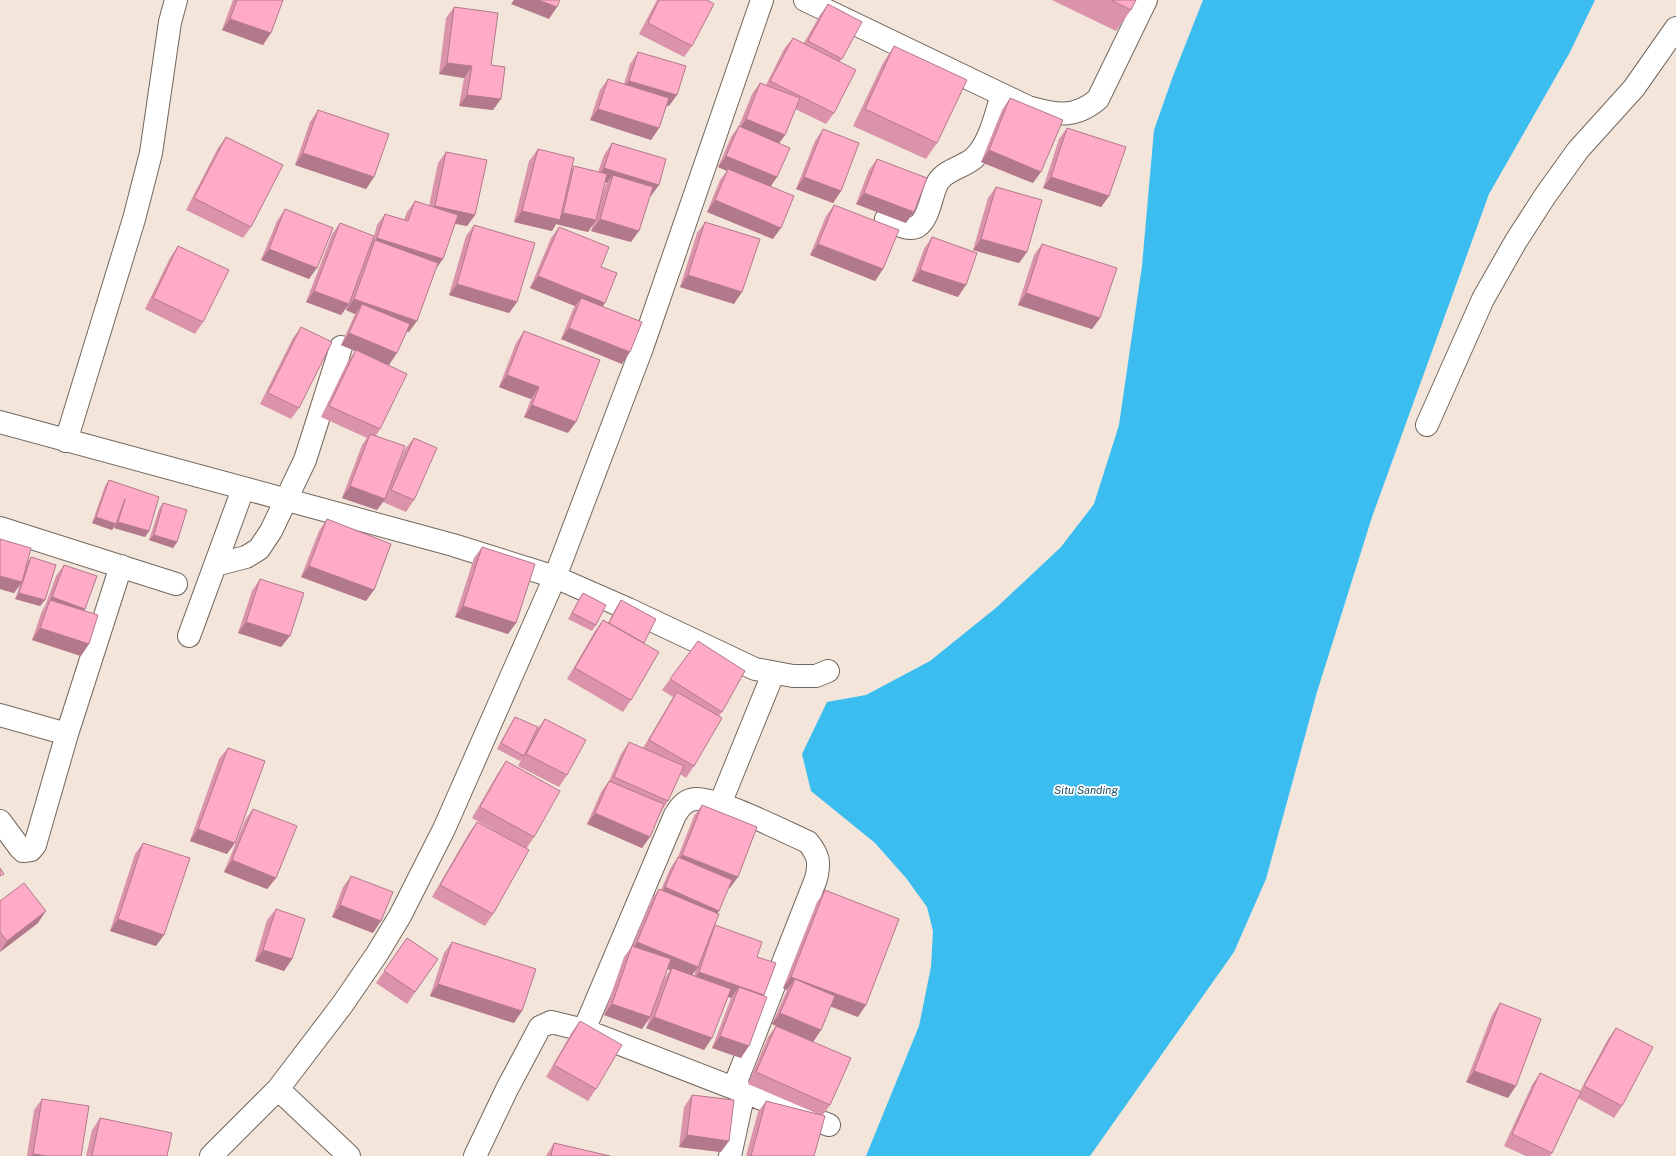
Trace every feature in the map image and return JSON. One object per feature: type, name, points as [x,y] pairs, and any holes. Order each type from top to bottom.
[{"type":"street","points":[[66,441],[134,219],[151,153],[170,22],[176,0]]},
{"type":"street","points":[[211,1156],[278,1089],[378,954],[400,916],[444,829],[555,577],[642,348],[762,0]]},
{"type":"street","points":[[805,0],[1028,107],[1059,114],[1074,113],[1088,108],[1098,99],[1146,0]]},
{"type":"street","points":[[1427,425],[1483,298],[1516,241],[1545,196],[1578,150],[1634,88],[1676,28]]},
{"type":"street","points":[[886,219],[903,227],[913,228],[919,225],[925,216],[939,181],[944,176],[974,158],[986,143],[1002,95]]},
{"type":"street","points":[[215,565],[246,557],[259,549],[271,531],[305,460],[341,347]]},
{"type":"street","points":[[0,422],[454,545],[555,577],[628,609],[755,669],[773,674],[816,676],[828,671]]},
{"type":"street","points":[[189,636],[243,489]]},
{"type":"street","points":[[0,528],[176,584]]},
{"type":"street","points":[[0,821],[23,851],[31,850],[35,845],[121,566]]},
{"type":"street","points":[[720,804],[773,674]]},
{"type":"street","points":[[0,715],[68,734]]},
{"type":"street","points":[[584,1030],[674,815],[683,803],[696,799],[720,804],[808,842],[817,854],[818,868],[816,880],[739,1090],[730,1156]]},
{"type":"street","points":[[475,1156],[507,1089],[540,1027],[551,1022],[584,1030],[829,1125]]},
{"type":"street","points":[[278,1089],[349,1156]]},
{"type":"water","name":"Situ Sanding","points":[[1203,0],[1595,0],[1570,52],[1489,194],[1372,517],[1317,692],[1266,879],[1234,952],[1090,1156],[866,1156],[919,1026],[931,967],[933,931],[927,907],[906,878],[875,843],[811,791],[802,754],[827,702],[866,695],[930,661],[997,607],[1061,547],[1094,504],[1119,425],[1142,266],[1154,130],[1173,76]]},
{"type":"building","points":[[237,0],[283,0],[271,33],[230,19]]},
{"type":"building","points":[[538,0],[560,0],[557,7]]},
{"type":"building","points":[[659,0],[707,0],[714,4],[692,46],[648,23]]},
{"type":"building","points":[[1111,0],[1136,0],[1131,10]]},
{"type":"building","points":[[828,4],[862,22],[842,59],[808,41]]},
{"type":"building","points":[[454,7],[498,13],[491,65],[505,67],[501,99],[467,95],[472,66],[447,63]]},
{"type":"building","points":[[793,38],[856,70],[834,113],[770,81]]},
{"type":"building","points":[[894,46],[967,80],[937,143],[865,109]]},
{"type":"building","points":[[638,52],[686,66],[677,95],[629,81]]},
{"type":"building","points":[[608,79],[669,98],[659,128],[598,109]]},
{"type":"building","points":[[760,83],[800,98],[785,135],[746,119]]},
{"type":"building","points":[[1010,98],[1063,120],[1041,172],[989,150]]},
{"type":"building","points":[[318,110],[389,134],[374,177],[303,153]]},
{"type":"building","points":[[739,126],[790,148],[777,177],[726,156]]},
{"type":"building","points":[[1067,128],[1126,147],[1109,196],[1051,177]]},
{"type":"building","points":[[823,129],[859,143],[841,191],[804,177]]},
{"type":"building","points":[[226,137],[283,165],[251,227],[194,198]]},
{"type":"building","points":[[612,143],[666,159],[659,185],[604,168]]},
{"type":"building","points":[[538,149],[574,158],[560,220],[522,211]]},
{"type":"building","points":[[446,152],[487,160],[475,215],[435,206]]},
{"type":"building","points":[[877,159],[927,178],[914,212],[864,193]]},
{"type":"building","points":[[574,166],[607,174],[596,220],[563,213]]},
{"type":"building","points":[[728,169],[794,196],[781,228],[715,200]]},
{"type":"building","points":[[613,175],[653,187],[639,231],[600,219]]},
{"type":"building","points":[[996,187],[1042,200],[1027,252],[981,239]]},
{"type":"building","points":[[415,201],[458,215],[443,259],[377,238],[385,214],[408,221]]},
{"type":"building","points":[[834,205],[899,230],[883,269],[818,244]]},
{"type":"building","points":[[285,209],[333,228],[317,268],[269,249]]},
{"type":"building","points":[[705,222],[760,239],[742,292],[688,275]]},
{"type":"building","points":[[340,223],[374,236],[349,304],[314,291]]},
{"type":"building","points":[[474,225],[535,243],[517,302],[457,284]]},
{"type":"building","points":[[559,227],[609,247],[601,267],[617,273],[605,303],[538,276]]},
{"type":"building","points":[[932,237],[977,253],[966,285],[920,270]]},
{"type":"building","points":[[375,240],[438,263],[417,321],[354,299]]},
{"type":"building","points":[[1042,244],[1117,268],[1100,318],[1026,293]]},
{"type":"building","points":[[178,246],[229,270],[203,322],[153,298]]},
{"type":"building","points":[[581,298],[642,322],[630,352],[569,328]]},
{"type":"building","points":[[362,304],[410,324],[397,353],[349,333]]},
{"type":"building","points":[[301,327],[332,342],[299,408],[268,393]]},
{"type":"building","points":[[524,331],[600,360],[576,422],[532,405],[539,387],[507,375]]},
{"type":"building","points":[[356,350],[407,374],[380,429],[329,406]]},
{"type":"building","points":[[370,434],[405,446],[385,499],[350,486]]},
{"type":"building","points":[[414,438],[437,448],[414,500],[391,490]]},
{"type":"building","points":[[109,480],[159,497],[149,531],[118,522],[125,499],[116,524],[96,517]]},
{"type":"building","points":[[163,503],[187,510],[177,542],[154,535]]},
{"type":"building","points":[[327,519],[391,544],[374,590],[309,566]]},
{"type":"building","points":[[0,539],[31,548],[22,582],[0,576]]},
{"type":"building","points":[[482,547],[535,564],[516,623],[463,606]]},
{"type":"building","points":[[31,557],[56,565],[45,600],[19,593]]},
{"type":"building","points":[[64,565],[97,576],[85,609],[52,597]]},
{"type":"building","points":[[260,579],[304,593],[290,636],[246,622]]},
{"type":"building","points":[[583,593],[606,605],[596,625],[572,613]]},
{"type":"building","points":[[50,600],[98,615],[89,644],[40,628]]},
{"type":"building","points":[[621,600],[656,619],[644,643],[609,623]]},
{"type":"building","points":[[603,620],[659,652],[631,700],[575,668]]},
{"type":"building","points":[[698,641],[745,671],[722,712],[670,679]]},
{"type":"building","points":[[677,692],[722,718],[694,766],[649,740]]},
{"type":"building","points":[[515,717],[538,727],[524,756],[501,743]]},
{"type":"building","points":[[545,719],[586,740],[567,775],[526,754]]},
{"type":"building","points":[[629,742],[684,766],[668,801],[614,777]]},
{"type":"building","points":[[228,748],[265,761],[235,843],[198,829]]},
{"type":"building","points":[[506,761],[560,791],[534,837],[480,807]]},
{"type":"building","points":[[609,781],[664,804],[650,837],[595,813]]},
{"type":"building","points":[[702,805],[757,827],[738,877],[682,855]]},
{"type":"building","points":[[253,809],[297,826],[276,878],[232,860]]},
{"type":"building","points":[[477,822],[529,850],[493,914],[440,885]]},
{"type":"building","points":[[143,843],[190,858],[164,935],[118,919]]},
{"type":"building","points":[[678,857],[732,880],[719,911],[665,887]]},
{"type":"building","points":[[0,868],[4,874],[0,876]]},
{"type":"building","points":[[351,876],[393,892],[381,921],[340,905]]},
{"type":"building","points":[[24,883],[46,911],[7,941],[0,932],[0,901]]},
{"type":"building","points":[[659,889],[719,914],[698,967],[637,942]]},
{"type":"building","points":[[825,890],[899,919],[866,1005],[791,977]]},
{"type":"building","points":[[276,909],[305,919],[292,959],[263,950]]},
{"type":"building","points":[[715,925],[762,942],[757,957],[776,963],[764,995],[699,972]]},
{"type":"building","points":[[407,938],[438,959],[415,992],[384,971]]},
{"type":"building","points":[[452,942],[536,969],[522,1011],[438,984]]},
{"type":"building","points":[[632,946],[671,959],[650,1017],[612,1004]]},
{"type":"building","points":[[672,968],[731,989],[712,1038],[654,1017]]},
{"type":"building","points":[[795,979],[835,996],[821,1030],[780,1013]]},
{"type":"building","points":[[739,987],[767,997],[749,1046],[720,1036]]},
{"type":"building","points":[[1500,1003],[1541,1019],[1516,1086],[1474,1071]]},
{"type":"building","points":[[580,1021],[622,1045],[596,1089],[554,1065]]},
{"type":"building","points":[[776,1026],[851,1058],[830,1105],[756,1072]]},
{"type":"building","points":[[1616,1028],[1653,1047],[1622,1106],[1584,1086]]},
{"type":"building","points":[[1540,1073],[1581,1092],[1552,1153],[1512,1134]]},
{"type":"building","points":[[692,1095],[734,1100],[729,1141],[687,1135]]},
{"type":"building","points":[[42,1099],[89,1106],[81,1156],[48,1156],[33,1154]]},
{"type":"building","points":[[766,1101],[825,1116],[814,1156],[751,1156]]},
{"type":"building","points":[[100,1118],[172,1133],[167,1156],[92,1156]]},
{"type":"building","points":[[554,1143],[610,1156],[551,1156]]}]
